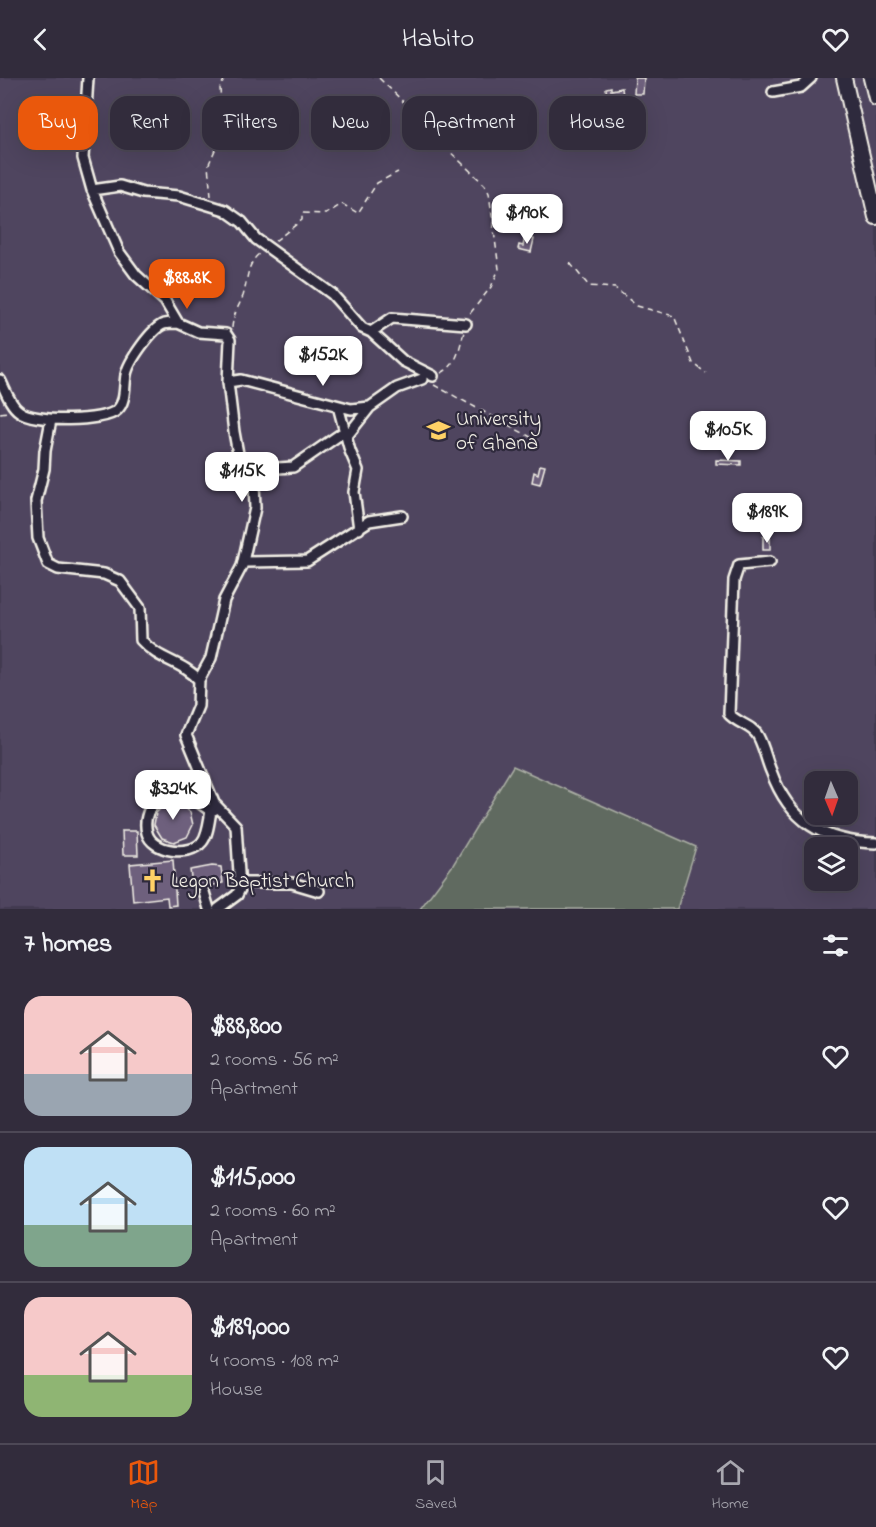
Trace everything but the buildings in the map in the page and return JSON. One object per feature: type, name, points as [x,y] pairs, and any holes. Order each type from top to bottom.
[{"type":"highway","points":[[844,78],[876,217]]},
{"type":"highway","points":[[871,78],[876,98]]},
{"type":"street","points":[[88,78],[83,158],[92,190],[124,261],[165,301],[178,323]]},
{"type":"street","points":[[773,92],[801,87],[811,78]]},
{"type":"street","points":[[92,190],[120,186],[143,193],[178,196],[233,215],[256,240],[332,294],[362,327],[371,332],[403,361],[433,376]]},
{"type":"street","points":[[371,332],[392,318],[466,324]]},
{"type":"street","points":[[0,380],[16,410],[21,413],[51,420],[106,416],[114,412],[122,403],[128,369],[148,337],[163,324],[178,323],[198,332],[226,334],[230,340],[228,382],[237,454],[254,482],[255,508],[243,562],[224,600],[211,658],[199,680],[198,706],[186,735],[215,809],[204,840],[198,846],[180,851],[162,848],[152,843],[147,833],[147,813],[153,802],[173,794],[185,795],[215,809],[233,822],[237,831],[240,883],[237,895],[218,909]]},
{"type":"street","points":[[248,470],[293,467],[346,433],[370,407],[397,388],[422,379]]},
{"type":"street","points":[[228,382],[241,380],[351,409],[370,407]]},
{"type":"street","points":[[338,406],[358,470],[354,492],[359,529]]},
{"type":"street","points":[[51,420],[44,469],[36,501],[38,538],[48,564],[58,570],[104,574],[120,581],[140,608],[141,640],[152,652],[191,672],[199,680]]},
{"type":"street","points":[[243,562],[306,561],[376,519],[402,516]]},
{"type":"street","points":[[770,562],[739,565],[734,580],[729,714],[757,733],[781,793],[806,824],[849,841],[876,843]]},
{"type":"street","points":[[240,883],[292,883],[319,891]]},
{"type":"street","points":[[204,892],[209,909]]},
{"type":"path","points":[[212,206],[208,166],[218,143],[222,119],[220,88],[225,78]]},
{"type":"path","points":[[380,78],[430,128],[444,146],[479,179],[489,193],[499,270],[496,279],[471,311],[451,367],[433,376]]},
{"type":"path","points":[[274,242],[302,220],[302,213],[326,214],[342,204],[358,213],[377,183],[398,172]]},
{"type":"path","points":[[231,335],[234,312],[243,296],[248,271],[255,256],[264,249]]},
{"type":"path","points":[[570,262],[589,286],[615,288],[637,306],[674,316],[693,363],[706,373]]},
{"type":"path","points":[[422,379],[538,441]]},
{"type":"shaded area","name":"University of Ghana","points":[[0,78],[876,78],[876,909],[0,909]]},
{"type":"shaded area","points":[[513,766],[696,847],[677,909],[420,909],[453,865]]},
{"type":"place","name":"University of Ghana","points":[[438,430]]},
{"type":"place","name":"Legon Baptist Church","points":[[153,880]]}]
